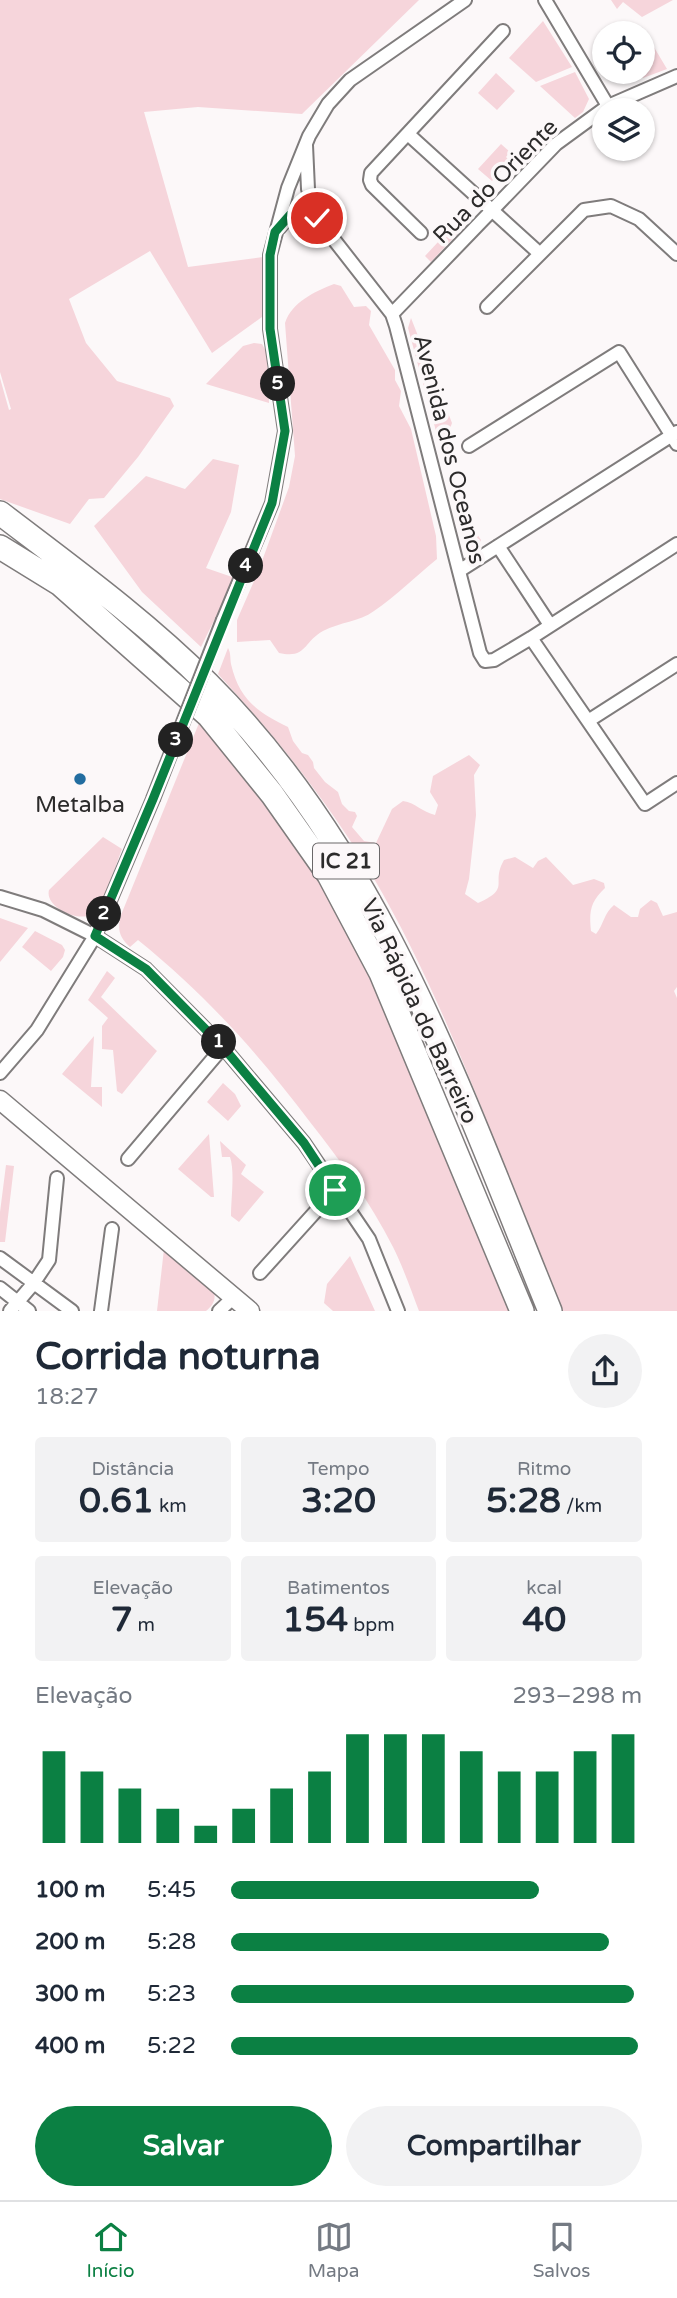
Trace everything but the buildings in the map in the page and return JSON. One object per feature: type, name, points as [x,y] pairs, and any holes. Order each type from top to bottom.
[{"type":"highway","name":"Via Rápida do Barreiro","points":[[0,513],[130,612],[209,685],[266,750],[321,820],[367,897],[450,1065],[550,1311]]},
{"type":"highway","name":"Via Rápida do Barreiro","points":[[0,547],[60,584],[209,716],[272,794],[329,875],[381,973],[522,1311]]},
{"type":"main road","points":[[0,1100],[250,1311]]},
{"type":"street","points":[[0,1073],[37,1030],[95,936],[272,503],[285,431],[270,329],[270,255],[288,188],[306,145],[328,104],[350,80],[465,0]]},
{"type":"street","points":[[545,0],[602,98]]},
{"type":"street","points":[[421,233],[372,186],[371,173],[503,31]]},
{"type":"street","name":"Rua do Oriente","points":[[626,98],[677,76]]},
{"type":"street","name":"Rua do Oriente","points":[[391,314],[556,145],[592,117]]},
{"type":"street","points":[[408,134],[539,253]]},
{"type":"street","name":"Avenida dos Oceanos","points":[[306,145],[308,189],[317,218],[391,314],[480,653],[485,661],[494,660],[531,638]]},
{"type":"street","points":[[487,307],[584,210],[611,206],[639,219],[677,254]]},
{"type":"street","points":[[275,232],[290,215],[303,213],[317,218]]},
{"type":"street","points":[[459,570],[675,437],[619,352],[469,446]]},
{"type":"street","points":[[677,544],[531,638],[645,804],[677,783]]},
{"type":"street","points":[[498,546],[550,625]]},
{"type":"street","points":[[588,721],[677,664]]},
{"type":"street","points":[[0,897],[43,911],[95,936],[146,969],[223,1047],[304,1143],[369,1240],[398,1311]]},
{"type":"street","points":[[128,1159],[223,1047]]},
{"type":"street","points":[[14,1307],[49,1260],[57,1178]]},
{"type":"street","points":[[260,1273],[335,1190]]},
{"type":"street","points":[[101,1311],[112,1228]]},
{"type":"street","points":[[0,1258],[72,1311]]},
{"type":"street","points":[[0,1289],[14,1307],[29,1311]]},
{"type":"street","points":[[219,1311],[234,1297]]},
{"type":"shaded area","points":[[0,0],[419,0],[302,114],[198,107],[144,112],[188,267],[263,257],[262,317],[212,353],[150,251],[69,299],[86,343],[117,381],[170,398],[174,406],[138,457],[104,498],[89,499],[70,524],[0,499],[0,378],[9,410],[11,409],[0,372]]},
{"type":"shaded area","points":[[611,0],[673,0],[642,17],[623,2],[617,9]]},
{"type":"shaded area","points":[[543,21],[572,67],[536,82],[509,58]]},
{"type":"shaded area","points":[[655,49],[667,69],[655,74]]},
{"type":"shaded area","points":[[575,72],[589,99],[583,112],[575,118],[540,86]]},
{"type":"shaded area","points":[[496,73],[515,91],[497,110],[478,93]]},
{"type":"shaded area","points":[[501,144],[510,152],[506,157],[510,161],[492,181],[478,169]]},
{"type":"shaded area","points":[[465,213],[471,219],[431,262],[425,256]]},
{"type":"shaded area","points":[[334,284],[341,286],[354,307],[366,306],[371,311],[369,325],[395,370],[395,380],[401,391],[399,406],[411,429],[436,536],[437,559],[368,615],[323,631],[300,652],[279,653],[270,640],[237,642],[237,620],[289,487],[295,456],[285,323],[298,304]]},
{"type":"shaded area","points":[[411,318],[452,423],[446,440],[459,459],[446,468],[408,328]]},
{"type":"shaded area","points":[[262,344],[267,353],[269,403],[206,384],[243,346]]},
{"type":"shaded area","points":[[213,459],[239,465],[231,512],[206,568],[235,578],[201,647],[142,592],[94,526],[146,476],[185,489]]},
{"type":"shaded area","points":[[453,498],[481,540],[479,545],[472,549],[466,548]]},
{"type":"shaded area","points":[[228,648],[234,676],[244,695],[258,710],[288,727],[293,741],[302,753],[308,755],[325,782],[338,792],[342,804],[349,811],[355,812],[357,816],[352,827],[364,841],[376,843],[392,809],[403,801],[435,815],[438,805],[430,792],[433,776],[469,755],[480,765],[474,775],[476,815],[465,894],[478,903],[494,893],[499,885],[500,868],[504,860],[515,857],[533,868],[538,861],[546,857],[573,885],[594,879],[604,883],[605,888],[593,903],[591,913],[591,931],[596,934],[614,905],[631,917],[638,917],[640,909],[651,900],[657,903],[663,916],[677,912],[677,987],[674,991],[677,998],[677,1311],[562,1311],[452,1036],[402,929],[373,877],[320,797],[281,746],[218,674]]},
{"type":"shaded area","points":[[199,723],[254,785],[302,853],[345,925],[418,1078],[512,1311],[419,1311],[397,1255],[375,1214],[344,1167],[290,1096],[250,1048],[187,982],[138,940],[130,947],[123,940],[119,929],[121,915]]},
{"type":"shaded area","points":[[103,837],[122,849],[104,899],[97,911],[91,915],[83,917],[66,913],[53,903],[49,890]]},
{"type":"shaded area","points":[[0,918],[28,928],[0,962]]},
{"type":"shaded area","points":[[35,931],[62,945],[65,950],[63,957],[51,971],[22,947]]},
{"type":"shaded area","points":[[107,971],[115,978],[101,997],[157,1051],[122,1094],[117,1091],[113,1050],[102,1049],[102,1026],[108,1018],[88,1000]]},
{"type":"shaded area","points":[[94,1036],[91,1087],[102,1087],[102,1107],[62,1074]]},
{"type":"shaded area","points":[[223,1083],[235,1094],[241,1106],[228,1121],[207,1102]]},
{"type":"shaded area","points":[[209,1134],[214,1197],[178,1169]]},
{"type":"shaded area","points":[[220,1141],[246,1165],[241,1174],[264,1192],[239,1222],[231,1216],[231,1163],[230,1157],[222,1157]]},
{"type":"shaded area","points":[[6,1165],[14,1166],[5,1242],[0,1242],[0,1212]]},
{"type":"shaded area","points":[[164,1249],[213,1289],[214,1302],[206,1311],[157,1311]]},
{"type":"shaded area","points":[[350,1256],[375,1311],[333,1311],[324,1303],[327,1284]]},
{"type":"place","name":"Metalba","points":[[80,779]]},
{"type":"route","points":[[317,218],[303,213],[290,215],[275,232],[270,255],[270,329],[285,431],[272,503],[95,936],[146,969],[223,1047],[304,1143],[335,1190]]}]
